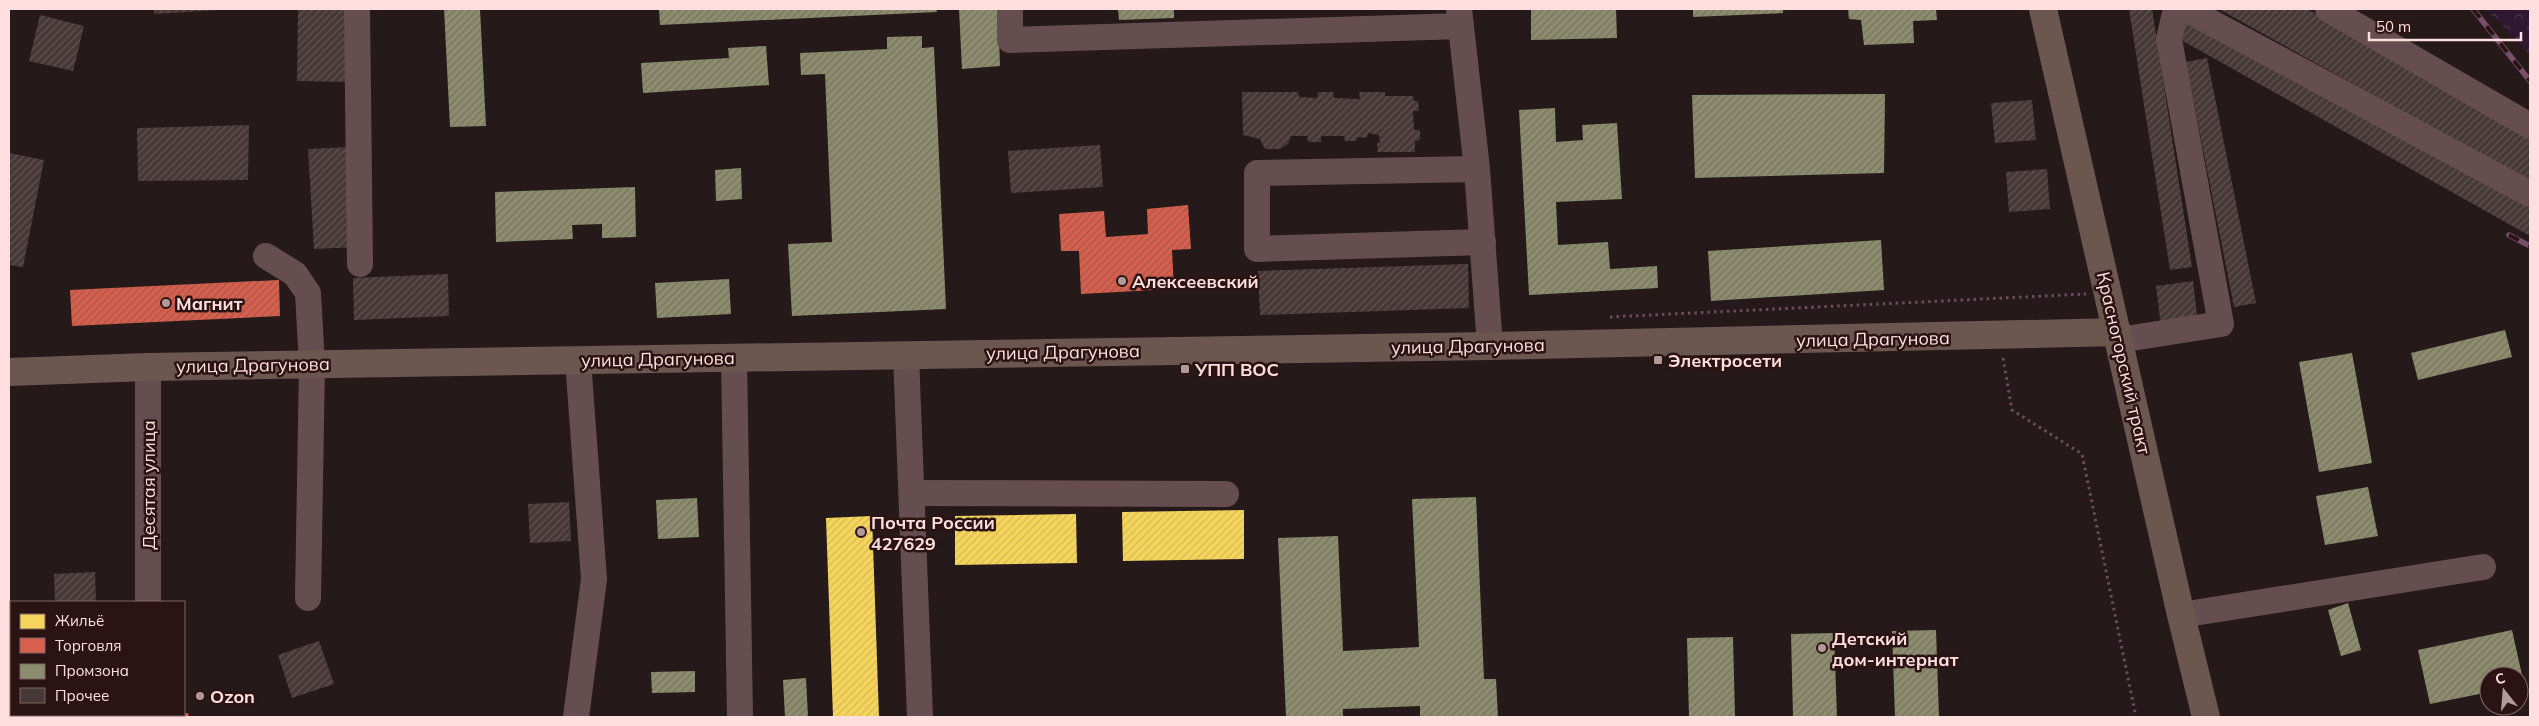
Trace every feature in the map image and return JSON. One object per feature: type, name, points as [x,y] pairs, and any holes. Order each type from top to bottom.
[{"type":"main road","name":"Красногорский тракт","points":[[2043,9],[2206,717]]},
{"type":"main road","name":"улица Драгунова","points":[[9,372],[312,364],[1490,346],[1999,336],[2118,336]]},
{"type":"street","points":[[357,9],[360,264]]},
{"type":"street","points":[[1010,9],[1010,40],[1460,17],[1477,169],[1490,346]]},
{"type":"street","points":[[2118,336],[2221,324],[2169,39],[2176,9]]},
{"type":"street","points":[[2186,9],[2530,194]]},
{"type":"street","points":[[2328,9],[2530,126]]},
{"type":"street","points":[[1477,169],[1257,173],[1257,249],[1483,242]]},
{"type":"street","points":[[266,256],[295,274],[308,293],[312,364],[308,598]]},
{"type":"street","points":[[906,355],[920,717]]},
{"type":"street","points":[[734,358],[740,717]]},
{"type":"street","points":[[576,717],[594,579],[578,360]]},
{"type":"street","name":"Десятая улица","points":[[148,367],[148,601]]},
{"type":"street","points":[[912,493],[1226,494]]},
{"type":"street","points":[[2181,615],[2483,567]]},
{"type":"path","points":[[1999,336],[2012,410],[2082,454],[2136,717]]},
{"type":"green space","points":[[2486,9],[2530,9],[2530,55]]},
{"type":"building: Жильё","points":[[1244,510],[1244,559],[1123,561],[1122,512]]},
{"type":"building: Жильё","points":[[1076,514],[1077,563],[955,565],[955,516]]},
{"type":"building: Жильё","points":[[872,516],[879,717],[833,717],[826,518]]},
{"type":"building: Торговля","points":[[1188,205],[1191,249],[1172,250],[1174,289],[1081,294],[1079,251],[1061,251],[1059,214],[1104,211],[1106,237],[1148,234],[1147,209]]},
{"type":"building: Торговля","points":[[279,280],[280,316],[72,326],[70,290]]},
{"type":"building: Торговля","points":[[185,713],[188,713],[189,717],[163,717],[185,716]]},
{"type":"building: Промзона","points":[[444,9],[480,9],[486,126],[450,127]]},
{"type":"building: Промзона","points":[[659,9],[936,9],[937,12],[660,25]]},
{"type":"building: Промзона","points":[[959,9],[998,9],[1000,66],[962,69]]},
{"type":"building: Промзона","points":[[1118,9],[1174,9],[1174,18],[1119,20]]},
{"type":"building: Промзона","points":[[1531,9],[1616,9],[1617,38],[1531,40]]},
{"type":"building: Промзона","points":[[1693,9],[1783,9],[1783,13],[1693,17]]},
{"type":"building: Промзона","points":[[1848,9],[1936,9],[1937,20],[1913,21],[1914,43],[1864,45],[1861,20],[1849,19]]},
{"type":"building: Промзона","points":[[922,36],[922,48],[934,47],[946,309],[792,316],[788,244],[832,242],[825,74],[801,75],[800,53],[887,49],[887,37]]},
{"type":"building: Промзона","points":[[766,46],[769,85],[643,93],[641,63],[729,58],[728,48]]},
{"type":"building: Промзона","points":[[1885,94],[1884,173],[1695,178],[1692,95]]},
{"type":"building: Промзона","points":[[1555,108],[1556,142],[1583,140],[1582,125],[1617,123],[1622,199],[1556,202],[1558,245],[1608,242],[1610,269],[1657,266],[1658,288],[1529,295],[1519,110]]},
{"type":"building: Промзона","points":[[741,168],[742,199],[716,201],[715,170]]},
{"type":"building: Промзона","points":[[635,187],[636,237],[602,238],[602,224],[572,225],[573,239],[496,242],[495,192]]},
{"type":"building: Промзона","points":[[1881,240],[1884,290],[1711,301],[1708,251]]},
{"type":"building: Промзона","points":[[729,279],[731,314],[657,318],[655,283]]},
{"type":"building: Промзона","points":[[2505,330],[2512,357],[2418,380],[2411,353]]},
{"type":"building: Промзона","points":[[2352,353],[2372,463],[2319,472],[2299,362]]},
{"type":"building: Промзона","points":[[2368,487],[2378,536],[2325,545],[2316,496]]},
{"type":"building: Промзона","points":[[1476,497],[1484,679],[1496,679],[1498,717],[1420,717],[1420,706],[1343,709],[1343,717],[1286,717],[1278,538],[1338,536],[1343,651],[1419,647],[1412,499]]},
{"type":"building: Промзона","points":[[697,498],[699,537],[658,539],[656,500]]},
{"type":"building: Промзона","points":[[2348,603],[2361,650],[2341,656],[2328,610]]},
{"type":"building: Промзона","points":[[1936,630],[1939,717],[1895,717],[1892,631]]},
{"type":"building: Промзона","points":[[2512,630],[2520,666],[2479,666],[2479,694],[2430,704],[2418,650]]},
{"type":"building: Промзона","points":[[1834,633],[1837,717],[1793,717],[1791,634]]},
{"type":"building: Промзона","points":[[1733,637],[1735,717],[1689,717],[1687,638]]},
{"type":"building: Промзона","points":[[695,671],[695,692],[652,693],[651,672]]},
{"type":"building: Промзона","points":[[806,678],[808,717],[785,717],[783,680]]},
{"type":"building: Прочее","points":[[154,9],[218,9],[218,10],[154,14]]},
{"type":"building: Прочее","points":[[298,9],[346,9],[345,82],[297,81]]},
{"type":"building: Прочее","points":[[2129,9],[2152,9],[2192,267],[2170,270]]},
{"type":"building: Прочее","points":[[2219,9],[2307,9],[2530,138],[2530,183]]},
{"type":"building: Прочее","points":[[40,15],[84,26],[73,71],[29,61]]},
{"type":"building: Прочее","points":[[2191,15],[2530,208],[2530,236],[2176,37]]},
{"type":"building: Прочее","points":[[2207,58],[2256,303],[2234,307],[2186,62]]},
{"type":"building: Прочее","points":[[1242,92],[1298,92],[1299,97],[1317,98],[1318,92],[1333,92],[1334,98],[1360,99],[1359,92],[1385,92],[1385,96],[1413,96],[1414,101],[1418,101],[1419,111],[1413,111],[1414,130],[1420,130],[1420,140],[1415,141],[1415,152],[1378,152],[1377,143],[1380,143],[1379,135],[1368,133],[1367,138],[1357,137],[1356,141],[1345,141],[1344,136],[1321,136],[1321,142],[1308,142],[1307,136],[1291,136],[1288,144],[1280,149],[1265,149],[1260,139],[1243,135]]},
{"type":"building: Прочее","points":[[2032,100],[2036,140],[1995,143],[1991,103]]},
{"type":"building: Прочее","points":[[249,125],[248,180],[138,181],[137,128]]},
{"type":"building: Прочее","points":[[1100,145],[1103,187],[1011,193],[1008,151]]},
{"type":"building: Прочее","points":[[351,147],[356,247],[314,249],[308,149]]},
{"type":"building: Прочее","points":[[9,153],[44,160],[23,267],[9,265]]},
{"type":"building: Прочее","points":[[2047,169],[2050,209],[2009,212],[2006,172]]},
{"type":"building: Прочее","points":[[1468,264],[1469,308],[1260,315],[1258,271]]},
{"type":"building: Прочее","points":[[448,274],[449,316],[354,320],[353,278]]},
{"type":"building: Прочее","points":[[2193,281],[2198,323],[2161,328],[2156,286]]},
{"type":"building: Прочее","points":[[569,502],[571,541],[530,543],[528,504]]},
{"type":"building: Прочее","points":[[95,572],[96,601],[55,601],[54,574]]},
{"type":"building: Прочее","points":[[319,641],[334,684],[292,698],[278,655]]},
{"type":"railway","points":[[2473,9],[2530,81]]},
{"type":"railway","points":[[2509,235],[2530,246]]},
{"type":"place","name":"Алексеевский","points":[[1122,281]]},
{"type":"place","name":"Магнит","points":[[166,303]]},
{"type":"place","name":"Электросети","points":[[1658,360]]},
{"type":"place","name":"УПП ВОС","points":[[1185,369]]},
{"type":"place","name":"Почта России 427629","points":[[861,532]]},
{"type":"place","name":"Детский дом-интернат","points":[[1822,648]]},
{"type":"place","name":"Ozon","points":[[200,696]]}]
